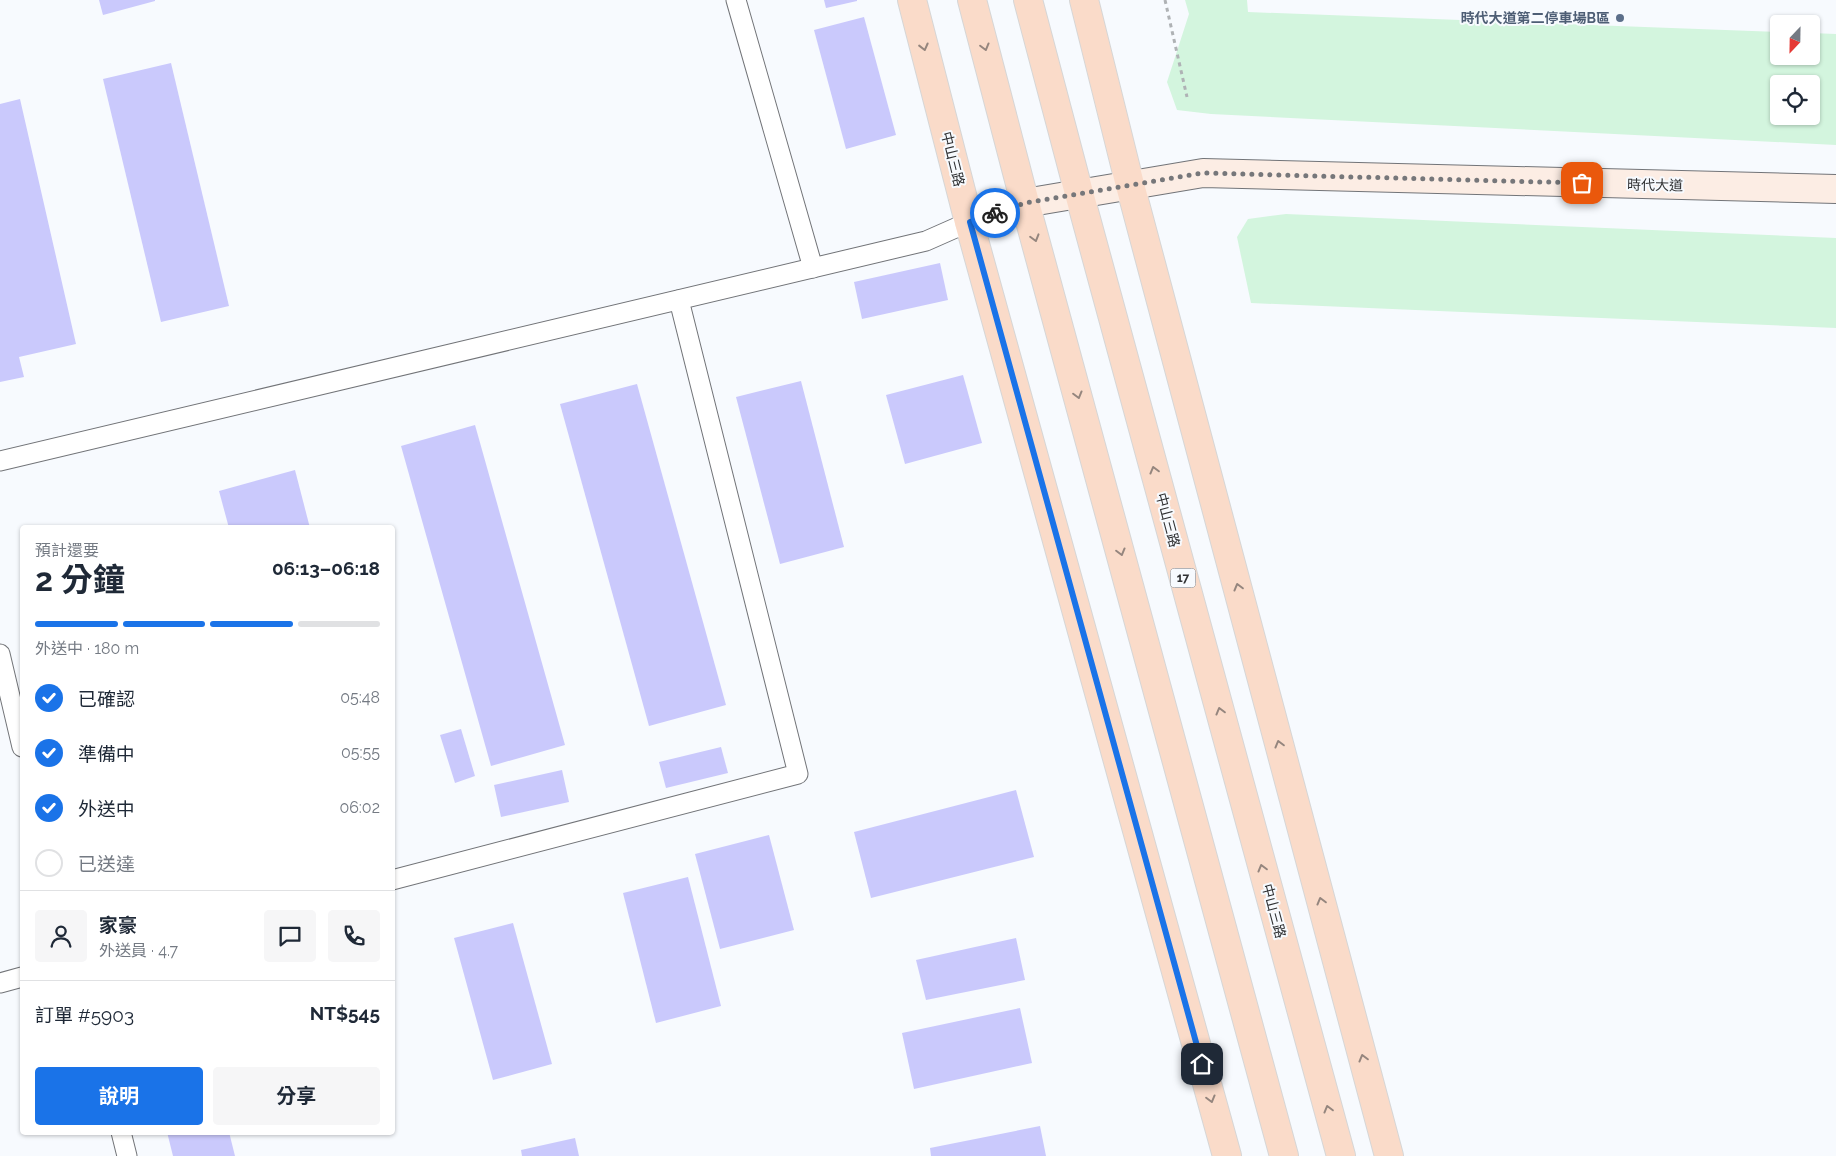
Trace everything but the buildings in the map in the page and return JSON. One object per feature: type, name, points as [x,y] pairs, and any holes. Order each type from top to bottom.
[{"type":"main road","name":"中山三路","points":[[912,0],[970,222],[1227,1156]]},
{"type":"main road","points":[[972,0],[1025,203],[1284,1156]]},
{"type":"main road","name":"中山三路","points":[[1028,0],[1341,1156]]},
{"type":"main road","points":[[1084,0],[1130,185],[1389,1156]]},
{"type":"street","name":"時代大道","points":[[970,222],[1025,203],[1079,192],[1203,173],[1836,189]]},
{"type":"lane","points":[[736,0],[813,268]]},
{"type":"lane","points":[[0,462],[926,241],[970,222]]},
{"type":"lane","points":[[395,879],[798,774],[679,300]]},
{"type":"lane","points":[[0,654],[20,739]]},
{"type":"lane","points":[[0,983],[20,978]]},
{"type":"lane","points":[[122,1135],[127,1156]]},
{"type":"path","points":[[1165,0],[1187,97]]},
{"type":"green space","points":[[1185,0],[1247,0],[1248,12],[1770,32],[1770,65],[1820,65],[1820,33],[1836,34],[1836,145],[1211,114],[1177,110],[1167,82],[1189,14]]},
{"type":"green space","points":[[1286,214],[1836,238],[1836,328],[1251,303],[1237,237],[1248,219]]},
{"type":"way so far","points":[[995,213],[1025,203],[1079,192],[1203,173],[1582,183]]},
{"type":"place","name":"時代大道第二停車場B區","points":[[1620,18]]},
{"type":"route","points":[[995,213],[970,222],[1202,1064]]}]
